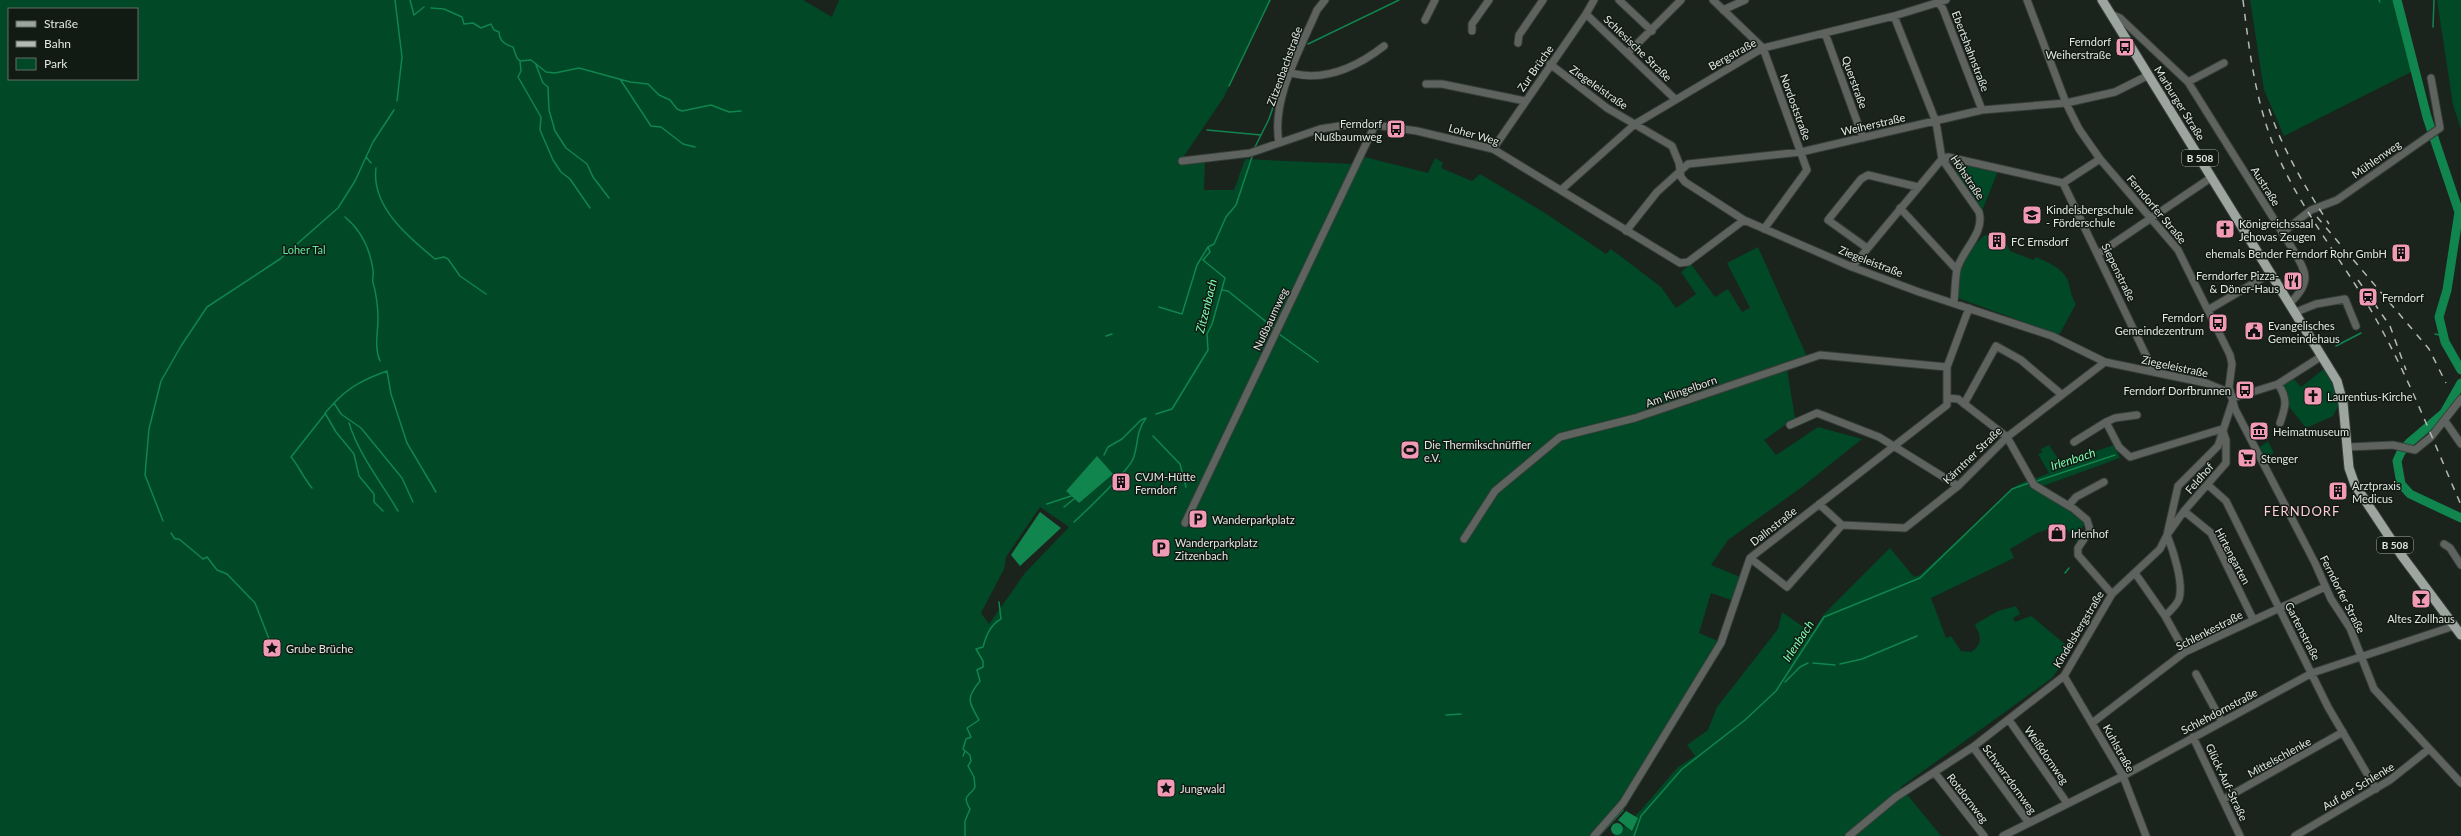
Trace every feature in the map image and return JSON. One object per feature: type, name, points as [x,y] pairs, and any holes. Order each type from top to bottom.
[{"type":"main road","name":"Marburger Straße","points":[[2102,0],[2290,302],[2322,356],[2341,392],[2348,447],[2349,468],[2355,485],[2402,556],[2461,635]]},
{"type":"street","name":"Zitzenbachstraße","points":[[1279,143],[1276,127],[1291,73],[1317,10],[1325,0]]},
{"type":"street","points":[[1425,20],[1435,0]]},
{"type":"street","points":[[1472,31],[1472,24],[1489,0]]},
{"type":"street","points":[[1518,43],[1519,35],[1543,0]]},
{"type":"street","name":"Zur Brüche","points":[[1493,148],[1586,14],[1594,0]]},
{"type":"street","points":[[1619,0],[1652,31]]},
{"type":"street","points":[[1628,53],[1652,31],[1681,0]]},
{"type":"street","name":"Nordoststraße","points":[[1712,0],[1763,48],[1808,170],[1764,229]]},
{"type":"street","points":[[1723,10],[1745,0]]},
{"type":"street","name":"Bergstraße","points":[[1561,190],[1635,124],[1763,48],[1894,16],[1937,1],[1946,0]]},
{"type":"street","name":"Ferndorfer Straße","points":[[2027,0],[2066,103],[2079,129],[2100,159],[2178,250],[2230,355],[2232,364],[2229,387],[2235,409],[2325,587],[2350,628],[2374,689],[2461,783]]},
{"type":"street","name":"Ebertshahnstraße","points":[[1937,1],[1982,110]]},
{"type":"street","name":"Schlesische Straße","points":[[1586,14],[1675,99]]},
{"type":"street","name":"Austraße","points":[[2111,14],[2120,18],[2188,82],[2298,258],[2304,274],[2302,291],[2290,302]]},
{"type":"street","name":"Höhstraße","points":[[1894,16],[1936,122],[1942,159],[1979,212],[1981,219],[1981,226],[1965,250],[1957,270],[1954,304]]},
{"type":"street","name":"Querstraße","points":[[1825,34],[1863,138]]},
{"type":"street","points":[[1291,73],[1303,76],[1333,73],[1369,58],[1384,46]]},
{"type":"street","points":[[2188,82],[2224,63]]},
{"type":"street","name":"Ziegeleistraße","points":[[1550,64],[1602,105],[1672,146],[1680,173],[1685,182],[1744,220],[1852,267],[1954,304],[2052,336],[2106,362],[2206,383],[2228,392],[2233,398]]},
{"type":"street","name":"Weiherstraße","points":[[1626,230],[1658,192],[1688,164],[1801,152],[1936,122],[1982,110],[2066,103],[2115,92],[2149,75]]},
{"type":"street","name":"Mühlenweg","points":[[2282,233],[2308,212],[2337,200],[2440,128],[2431,78]]},
{"type":"street","points":[[1426,84],[1442,84],[1525,101]]},
{"type":"street","name":"Loher Weg","points":[[1182,162],[1250,153],[1320,129],[1346,125],[1375,125],[1417,131],[1493,148],[1684,264],[1744,220]]},
{"type":"street","name":"Nußbaumweg","points":[[1185,523],[1375,125]]},
{"type":"street","points":[[1852,267],[1942,159],[1948,157],[2062,183],[2100,159]]},
{"type":"street","points":[[1867,248],[1828,220],[1861,179],[1868,175],[1918,187]]},
{"type":"street","points":[[2098,254],[2152,220],[2212,177]]},
{"type":"street","name":"Siepenstraße","points":[[2062,183],[2098,254],[2154,372]]},
{"type":"street","points":[[1900,208],[1957,270]]},
{"type":"street","points":[[2208,310],[2271,273]]},
{"type":"street","points":[[2296,312],[2316,304],[2345,300],[2356,326]]},
{"type":"street","points":[[1969,308],[1947,367],[1947,398],[1958,400],[2007,437],[2034,485],[2069,506],[2090,526],[2090,530],[2078,548],[2078,555],[2112,594]]},
{"type":"street","points":[[1964,404],[1996,346],[2021,360],[2061,394]]},
{"type":"street","name":"Am Klingelborn","points":[[1464,539],[1495,491],[1560,437],[1635,418],[1820,355],[1947,367]]},
{"type":"street","points":[[2233,398],[2278,384],[2322,356]]},
{"type":"street","name":"Kärntner Straße","points":[[1842,525],[1905,528],[1958,486],[2007,437],[2061,394],[2106,362]]},
{"type":"street","points":[[2278,384],[2285,394],[2286,404],[2280,423]]},
{"type":"street","name":"Dallnstraße","points":[[1594,836],[1624,803],[1721,643],[1750,558],[1947,405],[1947,398]]},
{"type":"street","name":"Kindelsbergstraße","points":[[1849,836],[1896,797],[1973,747],[2064,676],[2112,594],[2160,549],[2167,535],[2178,486],[2218,446],[2222,429],[2231,408],[2233,398]]},
{"type":"street","points":[[2348,447],[2362,445],[2398,447],[2415,450],[2431,437],[2461,399]]},
{"type":"street","points":[[1790,425],[1818,413],[1879,437],[1958,486]]},
{"type":"street","points":[[2074,442],[2115,418],[2137,415]]},
{"type":"street","points":[[2445,421],[2461,444]]},
{"type":"street","points":[[2106,422],[2120,447],[2130,457],[2222,429]]},
{"type":"street","name":"Feldhof","points":[[2167,535],[2184,511],[2226,463],[2226,440],[2222,429]]},
{"type":"street","points":[[2069,506],[2076,497],[2104,482]]},
{"type":"street","name":"Gartenstraße","points":[[2208,485],[2226,501],[2312,673],[2343,732],[2376,789]]},
{"type":"street","points":[[1750,558],[1787,587],[1842,525],[1819,504]]},
{"type":"street","name":"Hirtengarten","points":[[2184,511],[2211,533],[2254,619]]},
{"type":"street","points":[[2165,616],[2179,600],[2179,588],[2174,553],[2167,535]]},
{"type":"street","points":[[2444,544],[2450,548],[2461,566]]},
{"type":"street","points":[[2135,573],[2165,616],[2185,652]]},
{"type":"street","name":"Schlenkestraße","points":[[2092,723],[2185,652],[2325,587]]},
{"type":"street","name":"Schlehdornstraße","points":[[2003,836],[2123,776],[2312,673],[2454,626]]},
{"type":"street","points":[[2196,674],[2222,722]]},
{"type":"street","name":"Kuhlstraße","points":[[2064,676],[2123,776],[2146,836]]},
{"type":"street","name":"Weißdornweg","points":[[2009,720],[2067,803]]},
{"type":"street","name":"Mittelschlenke","points":[[2224,799],[2343,732]]},
{"type":"street","name":"Glück-Auf-Straße","points":[[2193,737],[2224,799],[2240,836]]},
{"type":"street","name":"Schwarzdornweg","points":[[1973,747],[2029,823]]},
{"type":"street","name":"Auf der Schlenke","points":[[2295,836],[2376,789],[2408,768],[2429,750]]},
{"type":"street","name":"Rotdornweg","points":[[1935,773],[1984,836]]},
{"type":"green space","name":"Loher Tal","points":[[0,0],[803,0],[832,17],[839,0],[1271,0],[1260,19],[1224,97],[1180,162],[1205,160],[1204,190],[1234,190],[1245,159],[1353,164],[1357,155],[1428,173],[1435,158],[1443,163],[1441,168],[1472,181],[1480,174],[1545,213],[1606,254],[1611,249],[1661,287],[1676,308],[1696,294],[1681,272],[1691,264],[1715,297],[1728,289],[1742,312],[1750,308],[1727,263],[1758,247],[1809,361],[1787,369],[1795,418],[1764,440],[1776,455],[1818,427],[1862,439],[1802,487],[1728,540],[1711,565],[1745,579],[1737,602],[1711,593],[1699,633],[1723,643],[1627,804],[1625,797],[1595,836],[0,836]],"holes":[[[1097,457],[1079,503],[1066,491]],[[1040,507],[1069,527],[1025,573],[989,624],[981,613],[1004,569],[1006,557]]]},
{"type":"green space","points":[[2250,0],[2393,0],[2413,71],[2284,136],[2264,90]]},
{"type":"green space","points":[[2437,0],[2461,0],[2461,129],[2453,105]]},
{"type":"green space","points":[[1960,161],[1998,171],[1982,211],[1956,174]]},
{"type":"green space","points":[[1985,235],[2004,238],[2010,251],[2033,260],[2036,257],[2045,261],[2059,269],[2066,276],[2076,304],[2059,335],[1958,298],[1959,277],[1962,262],[1970,250]]},
{"type":"green space","points":[[2324,369],[2334,387],[2339,405],[2333,416],[2306,428],[2287,404],[2288,395],[2282,386],[2293,378],[2301,387]]},
{"type":"green space","points":[[2268,441],[2274,453],[2266,458],[2260,447]]},
{"type":"green space","points":[[2049,445],[2061,463],[2114,445],[2120,458],[2040,487],[2034,479],[2049,473],[2038,454],[2042,453],[2041,449]]},
{"type":"green space","points":[[2029,480],[2070,508],[2085,522],[2077,538],[2079,543],[2062,524],[2037,533],[2010,549],[2014,558],[1931,598],[1946,638],[1951,636],[1961,651],[1971,652],[1978,646],[1980,636],[1975,625],[1977,623],[1998,611],[2016,606],[2020,614],[2013,618],[2015,622],[2031,616],[2072,650],[2052,678],[1901,787],[1941,836],[1614,836],[1641,810],[1678,767],[1695,756],[1687,745],[1708,730],[1717,707],[1778,629],[1782,612],[1812,633],[1824,614],[1890,548],[1914,577],[1920,575],[2017,485]]},
{"type":"shaded area","points":[[1097,456],[1113,474],[1079,503],[1066,491]]},
{"type":"shaded area","points":[[1040,512],[1061,528],[1020,566],[1011,555]]},
{"type":"shaded area","points":[[1626,811],[1638,818],[1632,831],[1618,820]]},
{"type":"shaded area","points":[[1615,823],[1619,823],[1623,829],[1619,835],[1615,835],[1611,831],[1611,827]]},
{"type":"waterway","points":[[395,0],[402,57],[397,101]]},
{"type":"waterway","points":[[410,0],[414,15],[424,7]]},
{"type":"waterway","points":[[1229,86],[1270,0]]},
{"type":"waterway","name":"Zitzenbach","points":[[1308,44],[1399,0]]},
{"type":"waterway","name":"Ferndorf","points":[[2397,0],[2427,117],[2459,212],[2447,290],[2439,317],[2445,342],[2461,370]]},
{"type":"waterway","points":[[2433,27],[2434,0]]},
{"type":"waterway","points":[[431,8],[444,9],[462,17],[464,24],[473,23],[481,28],[491,24],[494,30],[499,32],[500,38],[503,42],[513,47],[517,58],[520,61],[531,60],[546,72],[555,73],[579,68],[630,82],[648,84],[659,95],[670,100],[677,109],[682,111],[711,105],[729,112],[741,111]]},
{"type":"waterway","name":"Zitzenbach","points":[[1255,147],[1269,119],[1291,54]]},
{"type":"waterway","points":[[520,61],[521,71],[518,77],[541,117],[540,130],[553,160],[561,172],[570,179],[590,208]]},
{"type":"waterway","points":[[536,65],[543,83],[548,87],[549,110],[555,131],[566,148],[587,164],[593,177],[609,198]]},
{"type":"waterway","points":[[620,79],[651,126],[661,127],[683,144],[695,147]]},
{"type":"waterway","points":[[163,521],[145,475],[149,429],[161,381],[181,346],[207,307],[280,259],[338,208],[355,181],[373,142],[394,110]]},
{"type":"waterway","points":[[1207,130],[1261,135]]},
{"type":"waterway","name":"Ferndorf","points":[[2430,140],[2436,142]]},
{"type":"waterway","points":[[366,157],[371,163]]},
{"type":"waterway","name":"Zitzenbach","points":[[1156,414],[1172,409],[1208,350],[1207,334],[1212,324],[1225,278],[1203,260],[1210,252],[1208,247],[1214,244],[1226,217],[1236,205],[1252,157]]},
{"type":"waterway","points":[[376,168],[376,182],[379,195],[385,208],[403,231],[435,259],[444,257],[448,259],[460,276],[486,294]]},
{"type":"waterway","points":[[345,217],[361,234],[372,262],[373,281],[378,310],[377,351],[380,361]]},
{"type":"waterway","points":[[1159,307],[1182,314],[1197,265],[1208,247]]},
{"type":"waterway","points":[[1222,290],[1228,291],[1275,329]]},
{"type":"waterway","name":"Irlenbach","points":[[2336,346],[2361,333]]},
{"type":"waterway","points":[[1106,336],[1112,334]]},
{"type":"waterway","points":[[1279,334],[1318,362]]},
{"type":"waterway","name":"Irlenbach","points":[[2435,334],[2444,336]]},
{"type":"waterway","points":[[413,502],[402,478],[361,428],[341,414],[334,403],[352,388],[372,377],[387,371],[391,394],[407,443],[436,492]]},
{"type":"waterway","name":"Ferndorf","points":[[2461,383],[2444,413],[2409,443],[2401,452],[2397,461],[2401,484],[2410,494],[2461,518]]},
{"type":"waterway","points":[[334,403],[325,413],[336,432],[354,454],[359,476],[374,494],[374,502],[383,511]]},
{"type":"waterway","points":[[312,488],[291,457],[325,414]]},
{"type":"waterway","points":[[1104,455],[1108,447],[1122,439],[1141,420],[1146,418]]},
{"type":"waterway","name":"Zitzenbach","points":[[1074,522],[1106,491],[1129,465],[1135,454],[1140,429],[1146,418]]},
{"type":"waterway","points":[[349,423],[364,457],[398,511]]},
{"type":"waterway","points":[[1153,436],[1180,464],[1186,487]]},
{"type":"waterway","name":"Irlenbach","points":[[2037,481],[2115,455]]},
{"type":"waterway","name":"Irlenbach","points":[[1634,836],[1641,816],[1682,769],[1745,720],[1776,691],[1824,617],[1920,578],[2012,489],[2029,483]]},
{"type":"waterway","points":[[1047,504],[1071,496]]},
{"type":"waterway","points":[[1064,507],[1074,499]]},
{"type":"waterway","points":[[171,533],[175,539],[179,539],[203,559],[207,557],[217,570],[227,574],[255,603],[271,644]]},
{"type":"waterway","points":[[2065,573],[2069,568]]},
{"type":"waterway","name":"Zitzenbach","points":[[965,836],[965,821],[970,809],[966,798],[975,787],[974,777],[968,766],[971,761],[970,755],[963,749],[966,739],[971,737],[967,728],[979,720],[970,700],[972,692],[980,681],[977,670],[983,667],[983,661],[976,649],[983,647],[991,628],[1001,619],[999,602]]},
{"type":"waterway","points":[[1840,664],[1862,659],[1917,636]]},
{"type":"waterway","points":[[1785,682],[1800,667],[1808,663]]},
{"type":"waterway","points":[[1813,663],[1835,665]]},
{"type":"waterway","points":[[1446,715],[1461,714]]},
{"type":"waterway","name":"Zitzenbach","points":[[963,756],[965,751]]},
{"type":"waterway","points":[[1599,836],[1623,810]]},
{"type":"railway","points":[[2243,0],[2250,55],[2257,91],[2267,127],[2283,168],[2308,212],[2364,299],[2389,343],[2421,412],[2461,505]]},
{"type":"railway","points":[[2269,109],[2295,168],[2329,224]]},
{"type":"railway","points":[[2317,217],[2429,349],[2446,383]]},
{"type":"railway","points":[[2358,280],[2390,326],[2406,370]]},
{"type":"place","name":"Ferndorf Weiherstraße","points":[[2125,47]]},
{"type":"place","name":"Ferndorf Nußbaumweg","points":[[1396,129]]},
{"type":"place","name":"Kindelsbergschule - Förderschule","points":[[2032,215]]},
{"type":"place","name":"Königreichssaal Jehovas Zeugen","points":[[2225,229]]},
{"type":"place","name":"FC Ernsdorf","points":[[1997,241]]},
{"type":"place","name":"ehemals Bender Ferndorf Rohr GmbH","points":[[2401,253]]},
{"type":"place","name":"Ferndorfer Pizza- & Döner-Haus","points":[[2293,281]]},
{"type":"place","name":"Ferndorf","points":[[2368,297]]},
{"type":"place","name":"Ferndorf Gemeindezentrum","points":[[2218,323]]},
{"type":"place","name":"Evangelisches Gemeindehaus","points":[[2254,331]]},
{"type":"place","name":"Ferndorf Dorfbrunnen","points":[[2245,390]]},
{"type":"place","name":"Laurentius-Kirche","points":[[2313,396]]},
{"type":"place","name":"Heimatmuseum","points":[[2259,431]]},
{"type":"place","name":"Die Thermikschnüffler e.V.","points":[[1410,450]]},
{"type":"place","name":"Stenger","points":[[2247,458]]},
{"type":"place","name":"CVJM-Hütte Ferndorf","points":[[1121,482]]},
{"type":"place","name":"Arztpraxis Medicus","points":[[2338,491]]},
{"type":"place","name":"Wanderparkplatz","points":[[1198,519]]},
{"type":"place","name":"Irlenhof","points":[[2057,533]]},
{"type":"place","name":"Wanderparkplatz Zitzenbach","points":[[1161,548]]},
{"type":"place","name":"Altes Zollhaus","points":[[2421,599]]},
{"type":"place","name":"Grube Brüche","points":[[272,648]]},
{"type":"place","name":"Jungwald","points":[[1166,788]]},
{"type":"district","name":"FERNDORF","points":[[2302,511]]}]
